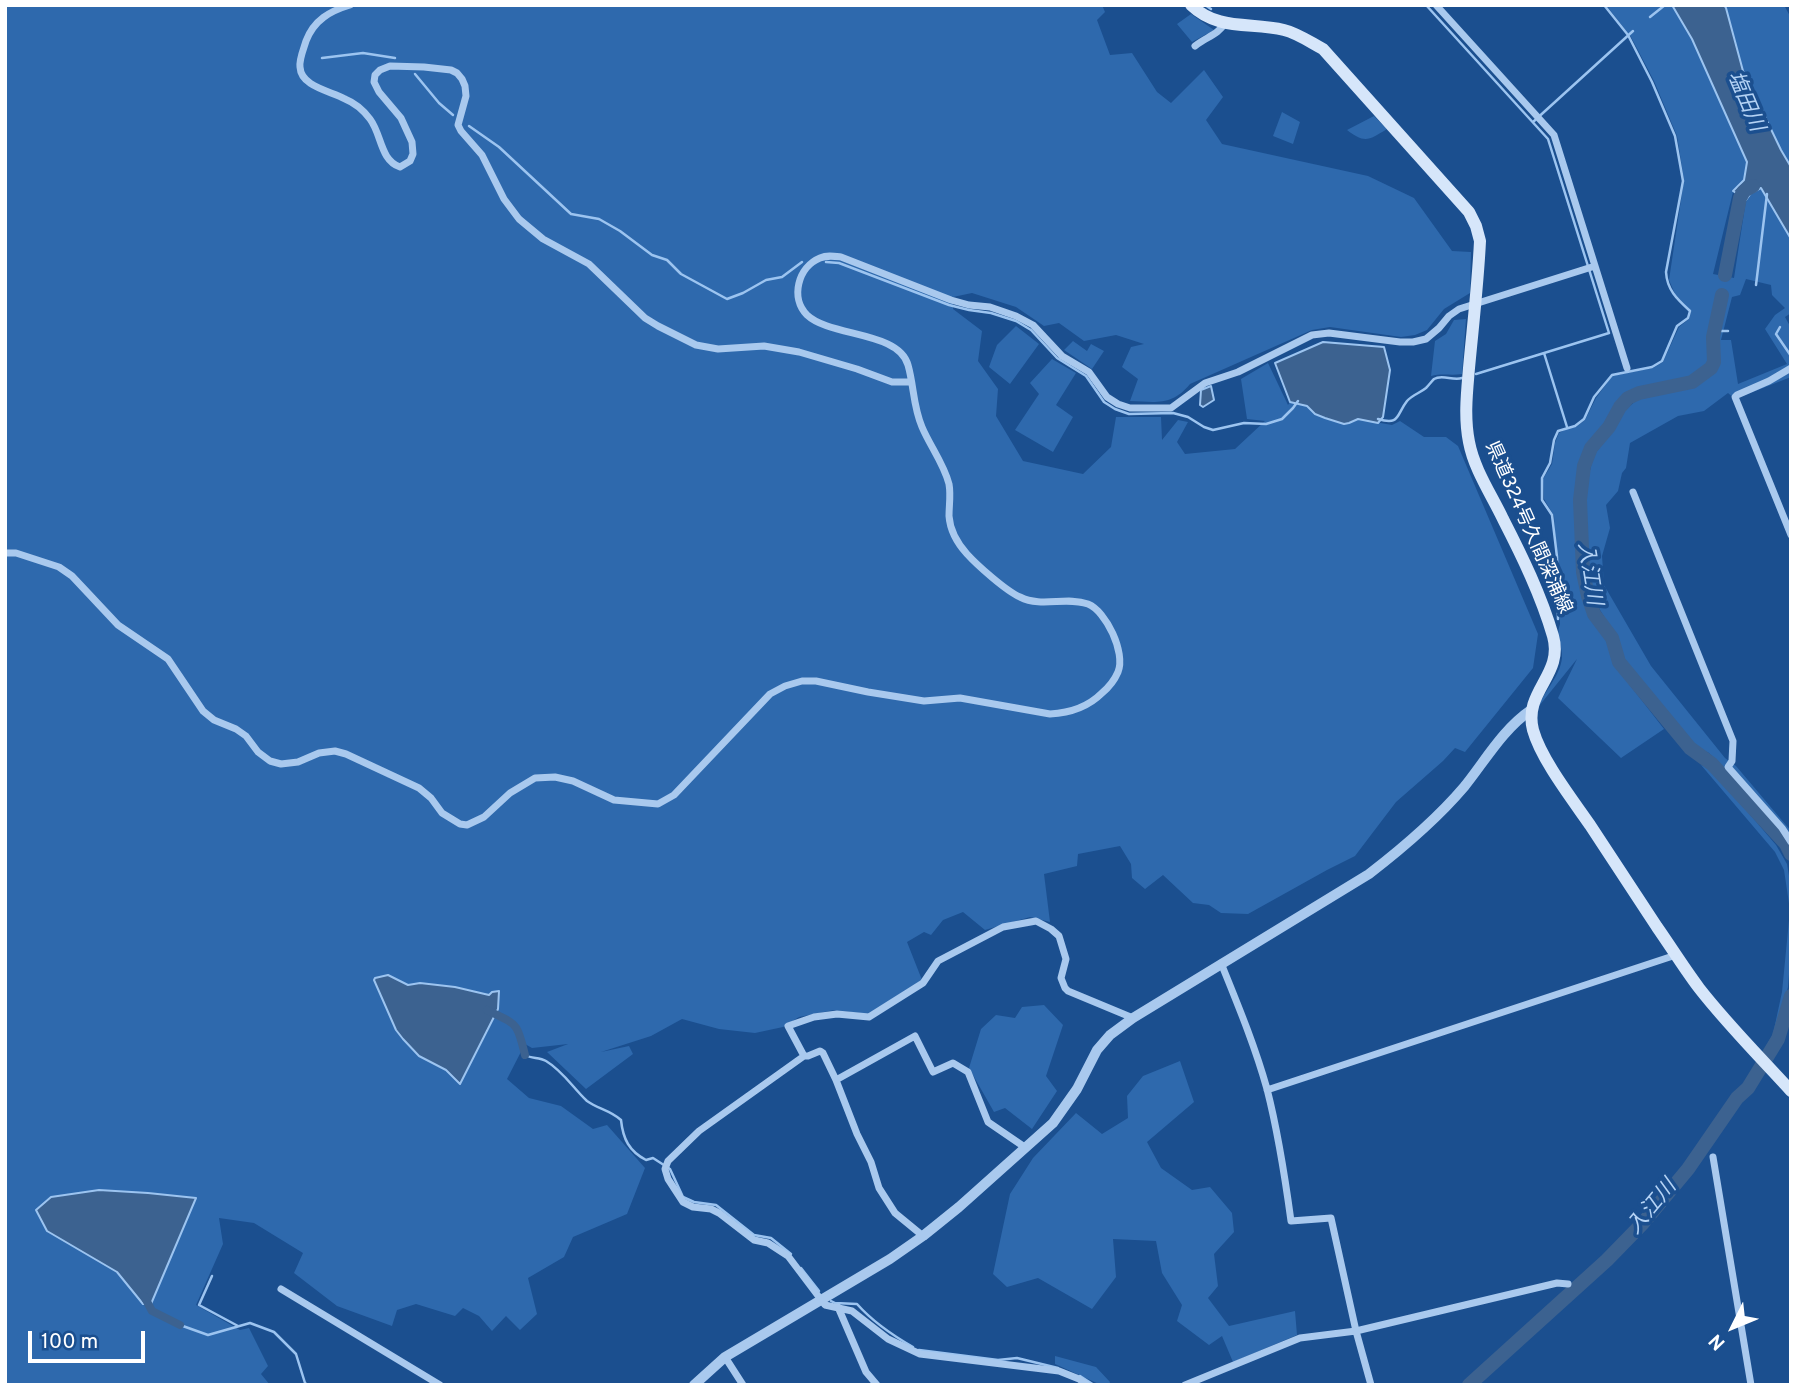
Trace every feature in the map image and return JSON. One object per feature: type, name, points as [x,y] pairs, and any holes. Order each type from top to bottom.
[{"type":"main road","name":"県道324号久間深浦線","points":[[1191,5],[1201,14],[1216,21],[1285,30],[1322,49],[1452,192],[1469,212],[1476,226],[1480,241],[1466,422],[1474,459],[1519,551],[1555,644],[1553,665],[1531,710]]},
{"type":"main road","points":[[1531,710],[1530,719],[1534,734],[1544,755],[1699,988],[1791,1091]]},
{"type":"street","points":[[350,5],[334,10],[318,20],[307,38],[299,64],[301,75],[313,85],[357,106],[370,119],[386,158],[392,164],[400,167],[410,161],[413,154],[412,142],[401,118],[379,92],[374,82],[375,75],[390,66],[451,70],[463,79],[465,86],[466,96],[458,125],[482,155],[504,199],[519,219],[543,239],[589,264],[652,322],[696,345],[718,349],[764,346],[776,348],[858,369],[892,382],[911,382]]},
{"type":"street","points":[[1436,5],[1554,135],[1627,368]]},
{"type":"street","points":[[1195,46],[1222,29],[1225,23]]},
{"type":"street","points":[[5,553],[16,553],[59,567],[72,576],[118,625],[167,659],[203,711],[214,720],[246,736],[258,752],[270,761],[281,764],[298,762],[319,753],[335,751],[346,754],[419,788],[442,813],[460,824],[467,825],[484,817],[510,793],[535,778],[555,777],[573,781],[614,800],[658,804],[674,795],[770,694],[785,685],[816,681],[924,701],[960,698],[1063,714],[1095,700],[1118,672],[1119,650],[1102,615],[1088,604],[1076,601],[1045,603],[1022,598],[967,554],[958,542],[949,518],[947,477],[922,428],[914,404],[908,362],[892,345],[820,323],[808,316],[801,307],[797,296],[798,285],[803,272],[818,258],[829,255],[841,257],[951,300],[990,307],[1016,316],[1033,326],[1062,356],[1089,372],[1107,397],[1130,408],[1171,408],[1205,383],[1238,372],[1312,335],[1329,333],[1413,342],[1426,338],[1459,309],[1595,266]]},
{"type":"street","points":[[1791,368],[1735,397],[1791,535]]},
{"type":"street","points":[[1633,492],[1733,741],[1732,761],[1728,767],[1782,828],[1791,842]]},
{"type":"street","points":[[694,1385],[725,1357],[890,1259],[923,1236],[1053,1123],[1077,1089],[1097,1050],[1110,1035],[1221,963],[1370,874],[1434,820],[1513,725],[1531,710]]},
{"type":"street","points":[[804,1056],[788,1026],[814,1017],[838,1014],[869,1017],[923,983],[938,961],[1003,926],[1036,921],[1059,936],[1066,959],[1061,978],[1068,991],[1133,1018]]},
{"type":"street","points":[[1267,1090],[1676,954]]},
{"type":"street","points":[[1221,963],[1252,1041],[1267,1090],[1282,1158],[1291,1221],[1331,1218],[1371,1385]]},
{"type":"street","points":[[836,1080],[915,1036],[933,1072],[953,1063],[968,1072],[988,1122],[1026,1148]]},
{"type":"street","points":[[923,1236],[895,1213],[879,1188],[872,1162],[857,1134],[836,1080],[820,1051],[804,1056],[699,1131],[667,1165],[668,1179],[683,1202],[693,1208],[711,1209],[754,1240],[778,1247],[788,1256],[820,1301],[825,1305],[852,1311],[888,1339],[920,1354],[1059,1371],[1087,1385]]},
{"type":"street","points":[[1713,1157],[1751,1385]]},
{"type":"street","points":[[1185,1385],[1300,1338],[1356,1331],[1557,1283],[1568,1284]]},
{"type":"street","points":[[281,1289],[440,1385]]},
{"type":"street","points":[[838,1307],[866,1372],[877,1385]]},
{"type":"street","points":[[725,1357],[743,1385]]},
{"type":"shaded area","points":[[5,5],[1102,5],[1105,12],[1097,20],[1110,55],[1132,53],[1157,92],[1171,103],[1204,70],[1223,97],[1206,120],[1222,144],[1368,176],[1414,198],[1452,251],[1471,252],[1470,293],[1444,309],[1427,330],[1401,337],[1330,327],[1312,330],[1190,384],[1177,396],[1156,402],[1130,401],[1138,379],[1122,367],[1131,347],[1144,344],[1116,335],[1084,341],[1059,323],[1044,326],[1016,307],[972,293],[953,297],[953,309],[982,331],[978,361],[998,389],[996,416],[1023,461],[1083,474],[1111,447],[1116,417],[1161,417],[1162,440],[1178,420],[1188,422],[1177,442],[1185,454],[1235,449],[1265,421],[1247,419],[1241,379],[1268,363],[1288,405],[1290,402],[1307,406],[1315,414],[1344,424],[1358,419],[1392,425],[1400,421],[1424,437],[1446,437],[1458,446],[1538,634],[1533,668],[1465,752],[1455,748],[1396,802],[1355,856],[1248,914],[1221,913],[1209,905],[1193,903],[1163,875],[1145,889],[1132,878],[1131,864],[1120,846],[1078,854],[1077,866],[1044,874],[1050,922],[1030,917],[985,930],[963,912],[943,920],[931,935],[924,932],[907,942],[922,980],[868,1014],[834,1010],[799,1017],[783,1027],[755,1033],[719,1029],[682,1019],[651,1036],[601,1052],[629,1046],[633,1054],[586,1089],[547,1052],[568,1044],[532,1048],[525,1044],[507,1079],[529,1098],[561,1106],[593,1129],[607,1125],[645,1168],[627,1214],[573,1237],[564,1257],[528,1278],[537,1314],[520,1330],[506,1316],[492,1331],[479,1316],[463,1308],[455,1316],[416,1304],[397,1310],[392,1326],[337,1306],[294,1273],[303,1253],[254,1223],[219,1218],[223,1244],[196,1305],[240,1330],[249,1328],[268,1366],[261,1374],[270,1385],[5,1385]],"holes":[[[388,975],[408,985],[455,987],[489,995],[460,1083],[446,1070],[419,1056],[396,1030],[374,980]],[[196,1198],[151,1304],[143,1303],[117,1272]]]},
{"type":"shaded area","points":[[1606,5],[1693,5],[1754,148],[1748,186],[1733,192],[1713,274],[1734,278],[1746,200],[1751,193],[1761,188],[1791,217],[1791,313],[1785,317],[1791,328],[1791,377],[1735,399],[1728,393],[1704,411],[1678,416],[1630,443],[1626,468],[1622,473],[1618,491],[1606,505],[1610,528],[1602,556],[1604,585],[1651,666],[1725,758],[1736,766],[1791,831],[1791,850],[1788,843],[1709,753],[1690,744],[1638,683],[1618,654],[1617,638],[1600,610],[1591,586],[1587,557],[1584,493],[1594,455],[1625,410],[1637,400],[1698,384],[1718,364],[1717,337],[1725,296],[1719,295],[1708,331],[1710,360],[1698,376],[1632,392],[1619,403],[1586,451],[1575,486],[1584,603],[1602,629],[1613,659],[1664,729],[1621,758],[1558,698],[1577,659],[1539,706],[1562,658],[1558,633],[1560,624],[1554,516],[1544,499],[1543,479],[1552,464],[1555,443],[1559,433],[1576,427],[1585,420],[1596,398],[1612,376],[1653,368],[1663,362],[1679,327],[1689,319],[1691,311],[1675,294],[1669,280],[1684,180],[1677,136],[1654,81],[1631,37]],"holes":[[[1746,279],[1771,285],[1772,295],[1785,308],[1775,315],[1765,329],[1787,364],[1738,384],[1731,340],[1721,340],[1732,297],[1740,295]]]},
{"type":"shaded area","points":[[1707,5],[1784,5],[1791,18],[1791,188]]},
{"type":"shaded area","points":[[1191,14],[1214,30],[1192,42],[1177,24]]},
{"type":"shaded area","points":[[1282,112],[1300,122],[1293,144],[1273,136]]},
{"type":"shaded area","points":[[1374,116],[1387,129],[1376,136],[1363,139],[1347,130]]},
{"type":"shaded area","points":[[1466,319],[1462,374],[1431,376],[1435,341],[1446,334],[1454,320]]},
{"type":"shaded area","points":[[1016,326],[1039,344],[1010,384],[989,367],[997,345]]},
{"type":"shaded area","points":[[1073,341],[1087,351],[1091,344],[1104,351],[1092,369],[1064,350]]},
{"type":"shaded area","points":[[1052,359],[1076,373],[1056,405],[1073,417],[1053,452],[1015,430],[1039,394],[1030,383]]},
{"type":"shaded area","points":[[1701,765],[1711,769],[1776,845],[1787,864],[1791,887],[1788,987],[1776,1036],[1762,1053],[1773,1034],[1782,992],[1790,910],[1784,870],[1775,852]]},
{"type":"shaded area","points":[[1044,1005],[1063,1025],[1046,1076],[1057,1091],[1032,1129],[1005,1108],[994,1112],[969,1068],[981,1029],[996,1015],[1015,1018],[1022,1007]]},
{"type":"shaded area","points":[[1180,1061],[1194,1102],[1147,1142],[1161,1168],[1192,1190],[1210,1187],[1232,1213],[1234,1232],[1214,1254],[1218,1286],[1208,1298],[1229,1326],[1295,1311],[1297,1335],[1233,1362],[1222,1336],[1209,1345],[1177,1321],[1182,1305],[1162,1273],[1156,1241],[1113,1239],[1116,1277],[1092,1309],[1038,1278],[1007,1287],[993,1274],[1010,1194],[1033,1158],[1076,1113],[1102,1134],[1128,1118],[1127,1096],[1143,1076]]},
{"type":"shaded area","points":[[1055,1356],[1096,1367],[1110,1382],[1109,1385],[1101,1385],[1055,1364]]},
{"type":"water","name":"塩田川","points":[[1672,5],[1724,5],[1726,8],[1743,71],[1791,167],[1791,239],[1761,188],[1751,193],[1746,200],[1733,191],[1744,180],[1747,162],[1692,39]]},
{"type":"water","points":[[1323,342],[1384,347],[1390,370],[1383,417],[1378,423],[1358,419],[1344,424],[1315,414],[1307,406],[1290,402],[1275,363]]},
{"type":"water","points":[[1211,386],[1214,400],[1203,407],[1200,405],[1201,390]]},
{"type":"water","points":[[388,975],[408,985],[420,983],[455,987],[489,995],[499,991],[498,1009],[460,1084],[446,1070],[419,1056],[396,1030],[374,980]]},
{"type":"water","points":[[99,1190],[196,1198],[151,1304],[143,1304],[117,1272],[47,1231],[36,1210],[51,1197]]},
{"type":"waterway","points":[[1205,5],[1211,9]]},
{"type":"waterway","points":[[1426,5],[1548,139],[1609,333],[1476,374]]},
{"type":"waterway","points":[[1558,619],[1557,557],[1552,515],[1542,500],[1542,478],[1550,463],[1554,440],[1558,431],[1575,426],[1584,419],[1594,397],[1612,375],[1652,367],[1662,361],[1677,326],[1688,318],[1690,311],[1671,289],[1666,272],[1683,181],[1675,136],[1628,35],[1604,5]]},
{"type":"waterway","points":[[1650,17],[1665,5]]},
{"type":"waterway","points":[[1533,122],[1633,31]]},
{"type":"waterway","points":[[322,58],[363,53],[395,58]]},
{"type":"waterway","points":[[415,74],[439,103],[453,115]]},
{"type":"waterway","points":[[469,126],[499,147],[571,214],[599,219],[652,255],[667,260],[681,274],[727,299],[766,280],[782,277],[802,262]]},
{"type":"waterway","name":"入江川","points":[[1725,275],[1740,198],[1744,191],[1753,186]]},
{"type":"waterway","points":[[1756,285],[1767,194]]},
{"type":"waterway","points":[[826,262],[839,263],[949,305],[1016,321],[1031,330],[1057,358],[1086,376],[1104,402],[1129,414],[1173,413],[1188,417],[1213,430],[1244,423],[1266,424],[1282,419],[1298,401]]},
{"type":"waterway","name":"入江川","points":[[1722,295],[1713,337],[1714,362],[1711,368],[1692,382],[1639,393],[1628,398],[1591,448],[1584,466],[1580,500],[1583,572],[1594,614],[1612,638],[1619,662],[1690,748],[1712,764],[1786,844],[1791,854]]},
{"type":"waterway","points":[[1780,327],[1776,334],[1791,356]]},
{"type":"waterway","points":[[1714,331],[1728,331]]},
{"type":"waterway","points":[[1544,353],[1567,427]]},
{"type":"waterway","points":[[1378,419],[1390,421],[1397,418],[1409,399],[1434,379],[1462,378]]},
{"type":"waterway","name":"入江川","points":[[1469,1385],[1607,1260],[1643,1223],[1688,1169],[1737,1098],[1748,1088],[1778,1039],[1791,996]]},
{"type":"waterway","points":[[487,1010],[514,1025],[525,1055]]},
{"type":"waterway","points":[[525,1055],[552,1065],[587,1101],[621,1120],[625,1139],[631,1148],[646,1160],[653,1158],[670,1169],[683,1197],[694,1202],[716,1205],[754,1235],[771,1238],[791,1254]]},
{"type":"waterway","points":[[801,1268],[819,1291]]},
{"type":"waterway","points":[[212,1276],[199,1305],[238,1326]]},
{"type":"waterway","points":[[144,1296],[152,1311],[180,1325]]},
{"type":"waterway","points":[[831,1301],[857,1304],[883,1328],[913,1347]]},
{"type":"waterway","points":[[180,1325],[208,1335],[250,1323],[274,1332],[296,1354],[307,1385]]},
{"type":"waterway","points":[[919,1350],[998,1360],[1017,1358],[1058,1368]]},
{"type":"waterway","points":[[1080,1376],[1094,1385]]}]
